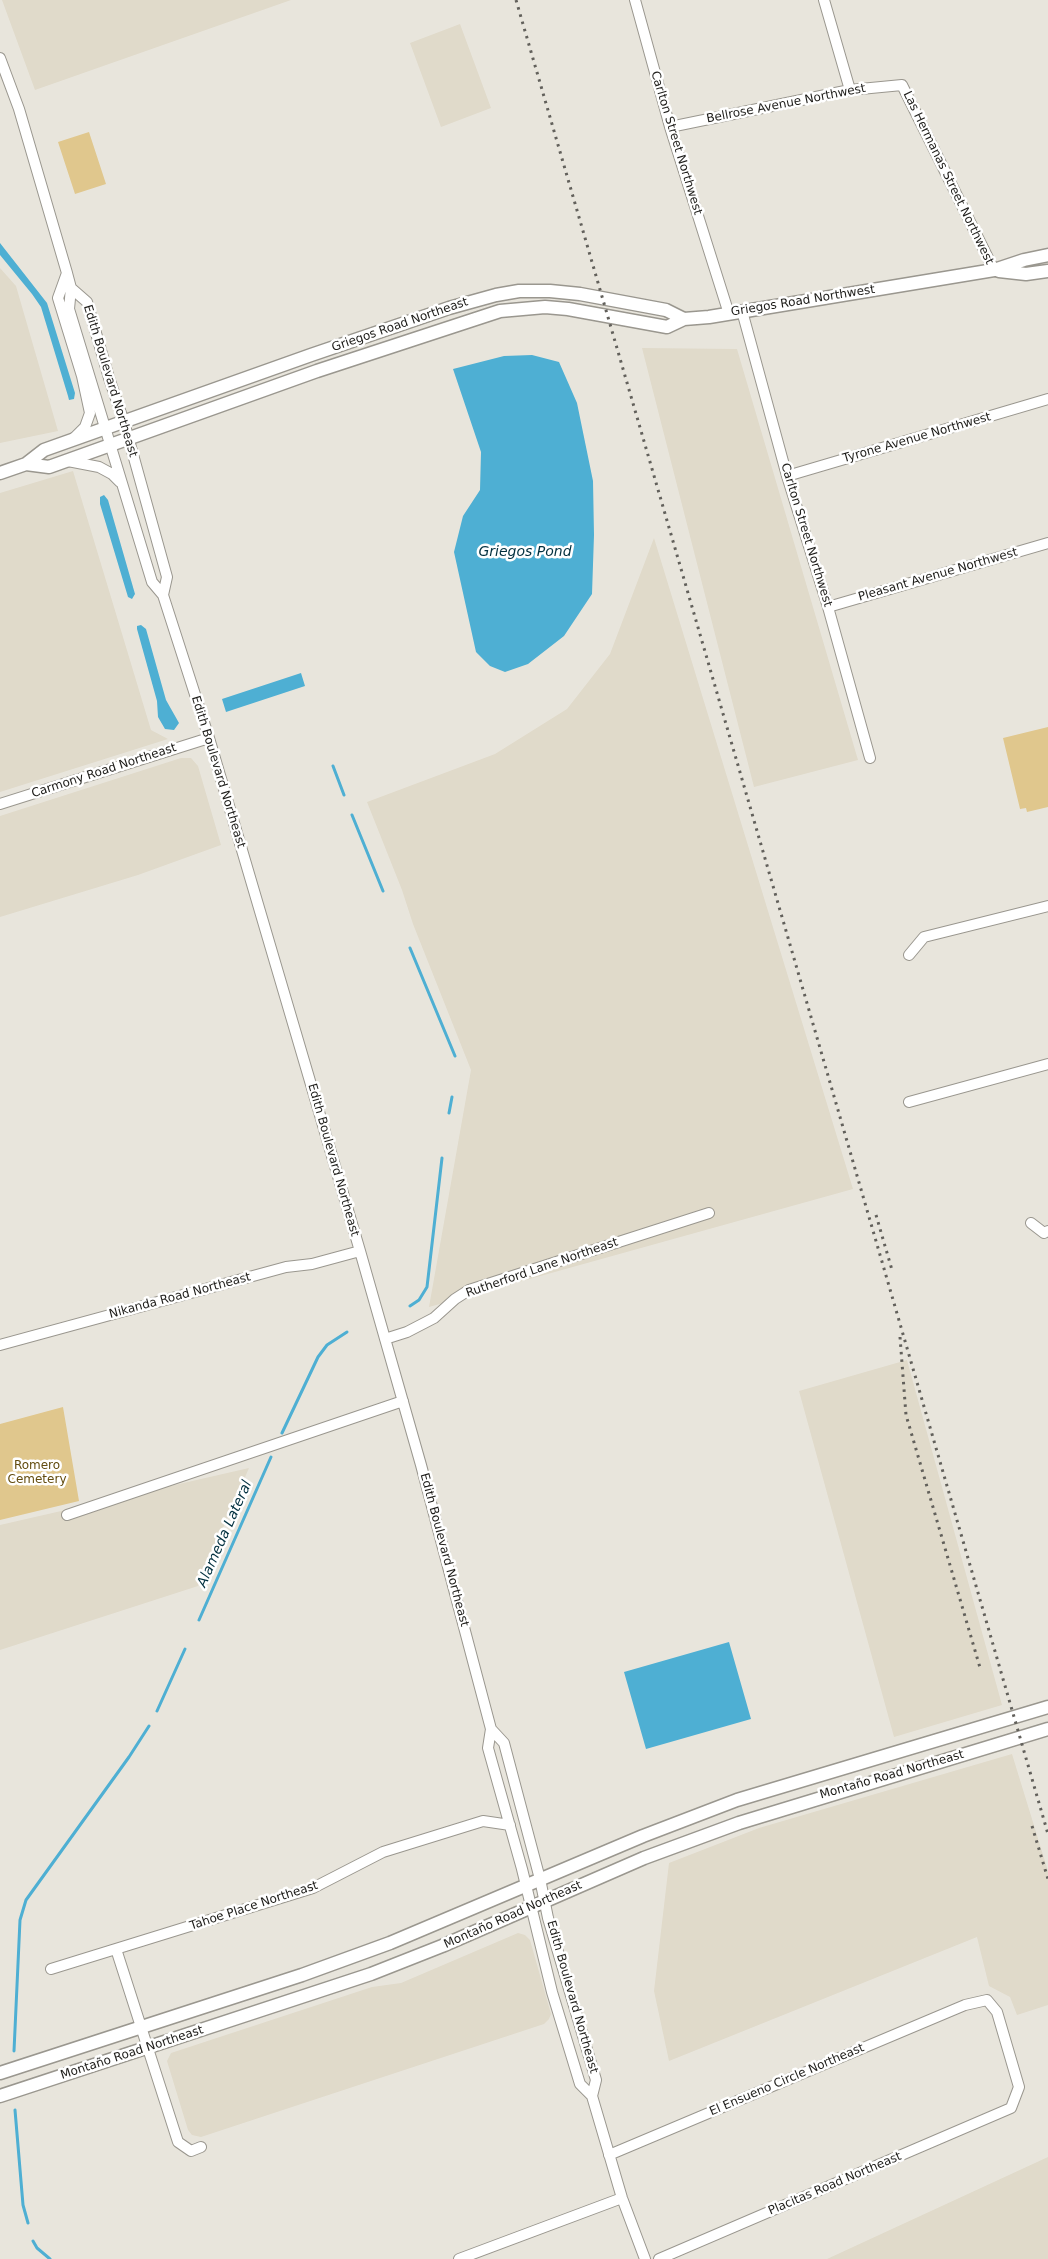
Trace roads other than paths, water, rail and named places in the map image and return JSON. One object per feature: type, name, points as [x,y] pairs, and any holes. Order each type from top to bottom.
[{"type":"main road","name":"Griegos Road Northwest","points":[[614,318],[667,327],[684,320],[994,270],[1024,260],[1048,255]]},
{"type":"main road","name":"Griegos Road Northwest","points":[[994,270],[1026,274],[1048,271]]},
{"type":"main road","name":"Griegos Road Northeast","points":[[26,464],[44,450],[311,355],[449,308],[496,295],[519,291],[550,291],[580,294],[666,310],[684,320]]},
{"type":"main road","name":"Griegos Road Northeast","points":[[26,464],[49,467],[317,371],[482,315],[500,311],[545,307],[568,309],[614,318]]},
{"type":"main road","points":[[0,473],[26,464]]},
{"type":"main road","name":"Montaño Road Northeast","points":[[0,2073],[141,2028],[382,1946],[656,1830],[743,1798],[1048,1707]]},
{"type":"main road","name":"Montaño Road Northeast","points":[[0,2096],[363,1977],[442,1946],[652,1855],[760,1815],[1048,1729]]},
{"type":"street","name":"Carlton Street Northwest","points":[[635,0],[670,127],[729,314]]},
{"type":"street","points":[[824,0],[850,90]]},
{"type":"street","name":"Edith Boulevard Northeast","points":[[0,58],[19,109],[67,273],[71,288],[69,310],[152,582],[163,595],[208,738],[403,1400],[491,1729],[488,1748],[526,1885],[552,1992],[580,2084],[592,2096],[622,2198],[645,2259]]},
{"type":"street","name":"Bellrose Avenue Northwest","points":[[670,127],[850,90],[902,85]]},
{"type":"street","name":"Las Hermanas Street Northwest","points":[[902,85],[994,270]]},
{"type":"street","points":[[67,273],[58,298],[82,376],[90,413],[85,428],[71,441]]},
{"type":"street","name":"Edith Boulevard Northeast","points":[[71,288],[87,302],[108,378],[124,422],[167,577],[163,595]]},
{"type":"street","name":"Carlton Street Northwest","points":[[742,311],[787,476],[828,607],[870,758]]},
{"type":"street","name":"Tyrone Avenue Northwest","points":[[787,476],[1048,399]]},
{"type":"street","points":[[68,460],[99,466],[112,474],[122,484]]},
{"type":"street","name":"Pleasant Avenue Northwest","points":[[828,607],[1048,543]]},
{"type":"street","name":"Carmony Road Northeast","points":[[0,804],[208,738]]},
{"type":"street","points":[[909,955],[924,937],[1048,906]]},
{"type":"street","points":[[909,1102],[1048,1064]]},
{"type":"street","name":"Rutherford Lane Northeast","points":[[385,1339],[407,1332],[434,1318],[468,1290],[708,1213]]},
{"type":"street","points":[[1031,1223],[1044,1233],[1048,1232]]},
{"type":"street","name":"Nikanda Road Northeast","points":[[0,1345],[286,1268],[312,1264],[360,1251]]},
{"type":"street","points":[[67,1515],[403,1400]]},
{"type":"street","name":"Edith Boulevard Northeast","points":[[491,1729],[504,1743],[540,1879],[548,1918],[596,2080],[592,2096]]},
{"type":"street","name":"Tahoe Place Northeast","points":[[51,1969],[313,1888],[383,1852],[483,1821],[510,1825]]},
{"type":"street","points":[[116,1949],[178,2142],[190,2151],[200,2147]]},
{"type":"street","name":"El Ensueno Circle Northeast","points":[[609,2155],[965,2005],[986,2000],[998,2012],[1019,2087],[1011,2108]]},
{"type":"street","name":"Placitas Road Northeast","points":[[659,2259],[1011,2108]]},
{"type":"street","points":[[458,2259],[622,2198]]},
{"type":"water","points":[[0,243],[47,303],[75,393],[74,399],[69,400],[41,307],[0,255]]},
{"type":"water","name":"Griegos Pond","points":[[532,355],[559,362],[577,403],[593,481],[592,594],[564,636],[528,664],[505,672],[490,666],[476,652],[454,552],[463,516],[480,490],[481,452],[453,369],[504,356]]},
{"type":"water","points":[[104,495],[108,500],[135,594],[132,599],[128,597],[100,504],[100,497]]},
{"type":"water","points":[[141,625],[146,629],[166,700],[179,723],[174,730],[165,729],[158,717],[157,701],[137,629],[137,626]]},
{"type":"water","points":[[301,673],[305,686],[226,712],[222,699]]},
{"type":"water","points":[[729,1642],[751,1719],[646,1749],[624,1672]]},
{"type":"waterway","points":[[333,766],[344,795]]},
{"type":"waterway","points":[[352,815],[383,891]]},
{"type":"waterway","name":"Alameda Lateral","points":[[410,948],[455,1056]]},
{"type":"waterway","points":[[449,1113],[452,1097]]},
{"type":"waterway","points":[[410,1306],[419,1300],[427,1287],[442,1158]]},
{"type":"waterway","points":[[282,1433],[318,1357],[327,1345],[347,1332]]},
{"type":"waterway","name":"Alameda Lateral","points":[[199,1620],[271,1457]]},
{"type":"waterway","points":[[157,1711],[185,1649]]},
{"type":"waterway","points":[[14,2051],[20,1920],[26,1900],[129,1757],[149,1726]]},
{"type":"waterway","points":[[15,2110],[23,2205],[28,2223]]},
{"type":"waterway","name":"Alameda Lateral","points":[[33,2241],[37,2248],[50,2259]]},
{"type":"railway","points":[[516,0],[1048,1834]]},
{"type":"railway","points":[[876,1215],[892,1270]]},
{"type":"railway","points":[[900,1337],[906,1415],[981,1671]]},
{"type":"railway","points":[[1032,1826],[1048,1879]]},
{"type":"park label","name":"Romero Cemetery","points":[[37,1473]]}]
